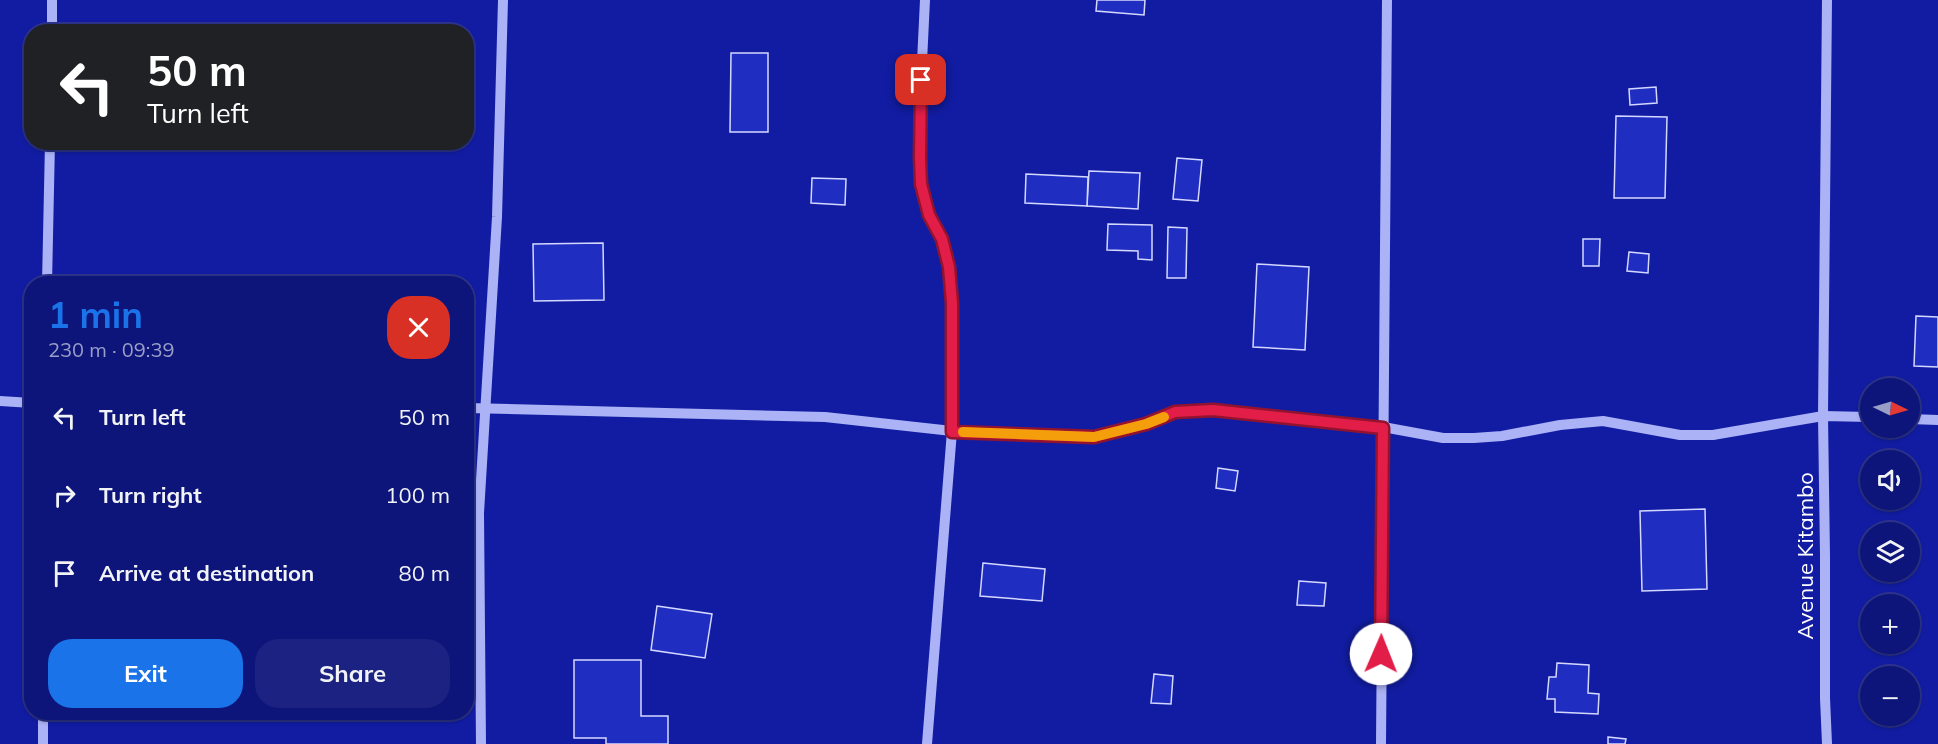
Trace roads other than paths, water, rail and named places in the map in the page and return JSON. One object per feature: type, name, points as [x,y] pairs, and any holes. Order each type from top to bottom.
[{"type":"street","points":[[52,0],[52,24]]},
{"type":"street","points":[[481,744],[479,513],[497,217],[503,0]]},
{"type":"street","points":[[925,0],[920,103],[921,175],[929,215],[942,239],[949,267],[952,303],[952,432],[927,744]]},
{"type":"street","points":[[1381,744],[1387,0]]},
{"type":"street","name":"Avenue Kitambo","points":[[1827,0],[1823,416],[1827,744]]},
{"type":"street","points":[[47,276],[50,150]]},
{"type":"street","points":[[0,401],[24,402]]},
{"type":"street","points":[[474,408],[825,417],[952,432],[1094,437],[1146,424],[1175,412],[1213,410],[1383,428],[1443,438],[1502,436],[1560,425],[1603,421],[1680,435],[1713,435],[1823,416],[1860,417]]},
{"type":"street","points":[[1920,419],[1938,420]]},
{"type":"street","points":[[43,744],[44,720]]}]
